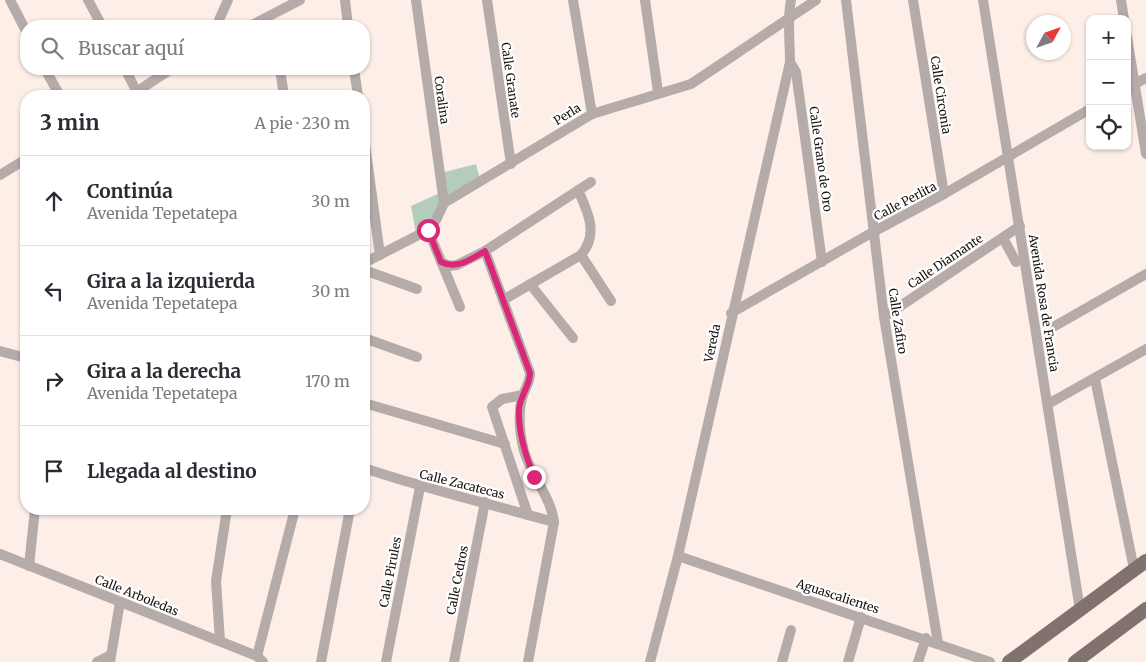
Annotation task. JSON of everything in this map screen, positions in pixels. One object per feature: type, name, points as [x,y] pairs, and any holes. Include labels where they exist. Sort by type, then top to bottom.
[{"type":"main road","points":[[1009,662],[1146,561]]},
{"type":"main road","points":[[1075,662],[1146,609]]},
{"type":"street","points":[[10,0],[20,20]]},
{"type":"street","points":[[88,0],[99,20]]},
{"type":"street","points":[[219,20],[228,0]]},
{"type":"street","points":[[261,20],[300,0]]},
{"type":"street","points":[[345,0],[347,20]]},
{"type":"street","name":"Coralina","points":[[416,0],[444,204]]},
{"type":"street","name":"Calle Granate","points":[[487,0],[510,164]]},
{"type":"street","points":[[573,0],[592,114]]},
{"type":"street","points":[[645,0],[658,92]]},
{"type":"street","name":"Vereda","points":[[650,662],[678,556],[731,314],[790,62],[788,18],[791,0]]},
{"type":"street","name":"Vereda","points":[[790,29],[801,0]]},
{"type":"street","name":"Perla","points":[[370,260],[428,230],[436,220],[444,204],[592,114],[658,92],[691,84],[816,0]]},
{"type":"street","name":"Calle Zafiro","points":[[846,0],[884,317],[938,643]]},
{"type":"street","name":"Calle Circonia","points":[[913,0],[944,194]]},
{"type":"street","name":"Avenida Rosa de Francia","points":[[983,0],[1080,610]]},
{"type":"street","points":[[1121,0],[1123,15]]},
{"type":"street","points":[[272,14],[273,20]]},
{"type":"street","name":"Calle Grano de Oro","points":[[790,62],[796,72],[822,262]]},
{"type":"street","points":[[49,75],[57,90]]},
{"type":"street","points":[[127,75],[133,90]]},
{"type":"street","points":[[142,90],[163,75]]},
{"type":"street","points":[[281,75],[283,90]]},
{"type":"street","points":[[355,75],[357,90]]},
{"type":"street","points":[[1146,78],[1131,86],[1146,154]]},
{"type":"street","name":"Calle Perlita","points":[[731,314],[1086,112]]},
{"type":"street","points":[[0,175],[20,163]]},
{"type":"street","points":[[370,181],[380,255]]},
{"type":"street","points":[[441,262],[449,266],[457,266],[485,251],[590,182]]},
{"type":"street","points":[[503,300],[581,255],[588,247],[592,236],[590,217],[578,190]]},
{"type":"street","name":"Calle Diamante","points":[[884,317],[1020,226]]},
{"type":"street","points":[[428,230],[460,307]]},
{"type":"street","points":[[1003,238],[1016,262]]},
{"type":"street","points":[[485,251],[530,373],[530,383],[523,394],[519,409],[524,451],[534,477],[552,510],[554,522],[528,662]]},
{"type":"street","points":[[581,255],[611,301]]},
{"type":"street","points":[[370,272],[416,289]]},
{"type":"street","points":[[1055,326],[1146,274]]},
{"type":"street","points":[[530,284],[573,338]]},
{"type":"street","points":[[370,340],[417,357]]},
{"type":"street","points":[[1048,404],[1146,349]]},
{"type":"street","points":[[0,351],[20,356]]},
{"type":"street","points":[[1095,379],[1134,570]]},
{"type":"street","points":[[523,394],[502,399],[492,407],[528,514]]},
{"type":"street","points":[[370,405],[505,444]]},
{"type":"street","name":"Calle Zacatecas","points":[[370,470],[420,487],[485,502],[554,522]]},
{"type":"street","name":"Calle Pirules","points":[[386,662],[420,487]]},
{"type":"street","name":"Calle Cedros","points":[[454,662],[485,502]]},
{"type":"street","points":[[30,566],[34,515]]},
{"type":"street","points":[[220,641],[216,581],[226,515]]},
{"type":"street","points":[[260,659],[294,515]]},
{"type":"street","points":[[321,662],[349,515]]},
{"type":"street","name":"Calle Arboledas","points":[[0,554],[220,641],[260,659]]},
{"type":"street","name":"Aguascalientes","points":[[678,556],[926,638],[990,662]]},
{"type":"street","points":[[97,662],[110,659],[120,602]]},
{"type":"street","points":[[848,662],[861,617]]},
{"type":"street","points":[[782,662],[792,630]]},
{"type":"street","points":[[918,662],[926,638]]},
{"type":"green space","points":[[476,164],[480,179],[445,201],[441,173]]},
{"type":"green space","points":[[440,193],[438,211],[435,216],[416,233],[411,206]]},
{"type":"route","points":[[428,230],[441,262],[449,266],[457,266],[485,251],[530,373],[530,383],[523,394],[519,409],[524,451],[534,477]]}]
